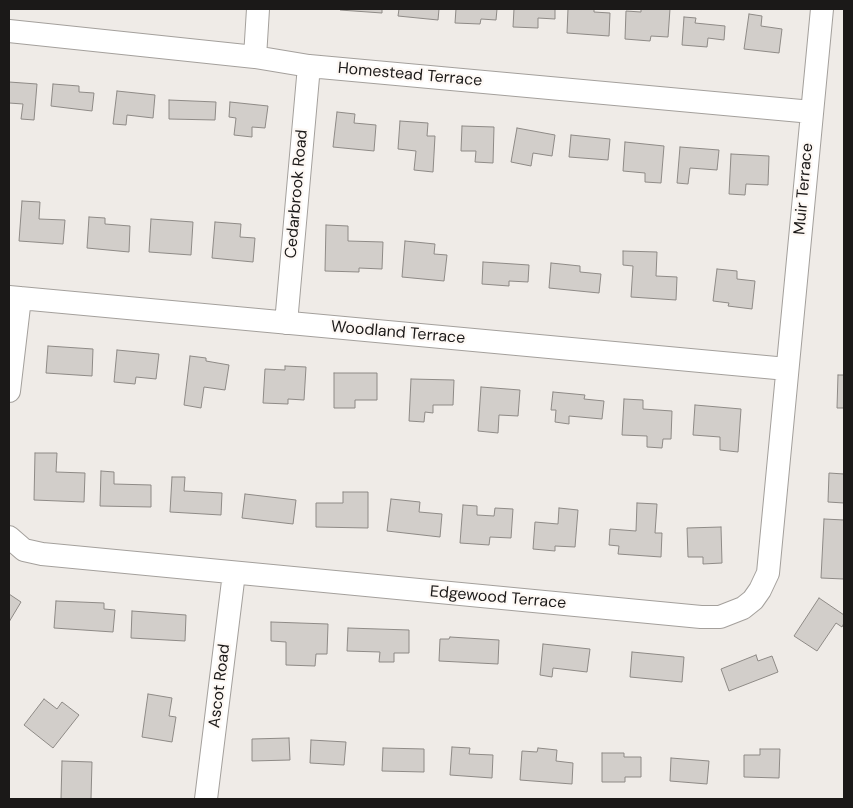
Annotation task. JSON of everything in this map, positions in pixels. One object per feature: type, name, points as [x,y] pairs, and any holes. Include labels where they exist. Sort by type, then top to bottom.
[{"type":"street","points":[[255,57],[258,9]]},
{"type":"street","name":"Muir Terrace","points":[[787,369],[822,9]]},
{"type":"street","name":"Homestead Terrace","points":[[9,31],[255,57],[309,66],[812,112]]},
{"type":"street","name":"Cedarbrook Road","points":[[286,323],[309,66]]},
{"type":"street","points":[[9,391],[14,297]]},
{"type":"street","name":"Woodland Terrace","points":[[14,297],[787,369]]},
{"type":"street","name":"Edgewood Terrace","points":[[9,537],[24,550],[42,554],[701,617],[720,617],[732,614],[753,600],[768,573],[787,369]]},
{"type":"street","name":"Ascot Road","points":[[206,799],[234,573]]},
{"type":"building","points":[[382,9],[382,13],[340,10]]},
{"type":"building","points":[[399,9],[439,9],[438,20],[398,16]]},
{"type":"building","points":[[456,9],[497,9],[496,20],[481,19],[480,24],[455,23]]},
{"type":"building","points":[[514,9],[555,9],[555,19],[538,18],[538,28],[513,27]]},
{"type":"building","points":[[568,9],[594,9],[594,12],[610,13],[609,36],[567,33]]},
{"type":"building","points":[[641,9],[670,9],[668,37],[651,36],[650,41],[625,39],[626,11],[641,12]]},
{"type":"building","points":[[749,14],[762,16],[761,26],[782,29],[779,53],[744,49]]},
{"type":"building","points":[[684,17],[696,18],[695,23],[725,26],[724,40],[708,38],[707,47],[682,45]]},
{"type":"building","points":[[9,82],[37,84],[34,120],[21,119],[23,104],[9,103]]},
{"type":"building","points":[[53,84],[79,86],[79,92],[94,93],[92,111],[51,106]]},
{"type":"building","points":[[117,91],[155,95],[153,118],[127,115],[126,125],[113,124]]},
{"type":"building","points":[[169,100],[216,102],[215,120],[169,119]]},
{"type":"building","points":[[230,102],[268,106],[265,128],[252,127],[252,137],[234,135],[236,118],[229,117]]},
{"type":"building","points":[[337,112],[355,114],[354,123],[376,125],[374,151],[333,147]]},
{"type":"building","points":[[400,121],[428,123],[427,136],[435,136],[433,172],[414,170],[416,151],[398,149]]},
{"type":"building","points":[[462,126],[494,127],[493,163],[475,162],[476,151],[461,151]]},
{"type":"building","points":[[517,128],[555,135],[552,156],[533,153],[531,166],[511,162]]},
{"type":"building","points":[[571,135],[610,139],[608,160],[569,157]]},
{"type":"building","points":[[625,142],[664,146],[661,183],[645,182],[645,173],[623,171]]},
{"type":"building","points":[[680,147],[719,150],[717,170],[690,168],[688,184],[677,183]]},
{"type":"building","points":[[731,154],[769,156],[768,185],[746,184],[745,195],[729,194]]},
{"type":"building","points":[[22,201],[40,202],[39,219],[65,220],[63,244],[19,241]]},
{"type":"building","points":[[89,217],[105,218],[105,224],[130,226],[129,252],[87,248]]},
{"type":"building","points":[[151,219],[193,222],[191,255],[149,252]]},
{"type":"building","points":[[215,222],[241,224],[240,237],[255,238],[253,262],[212,258]]},
{"type":"building","points":[[326,225],[348,226],[348,241],[383,242],[382,269],[359,268],[359,272],[325,271]]},
{"type":"building","points":[[405,241],[435,244],[434,254],[447,255],[444,281],[402,277]]},
{"type":"building","points":[[623,251],[657,252],[656,276],[677,277],[676,300],[631,297],[633,266],[623,265]]},
{"type":"building","points":[[483,262],[529,265],[528,282],[509,281],[509,286],[482,284]]},
{"type":"building","points":[[551,263],[580,266],[580,272],[601,274],[599,293],[549,288]]},
{"type":"building","points":[[717,269],[737,271],[737,279],[755,281],[752,309],[728,306],[729,303],[713,301]]},
{"type":"building","points":[[48,346],[93,349],[92,376],[46,373]]},
{"type":"building","points":[[117,350],[159,354],[156,379],[136,377],[135,384],[114,382]]},
{"type":"building","points":[[190,356],[206,358],[206,361],[229,365],[225,390],[204,387],[201,408],[184,405]]},
{"type":"building","points":[[285,366],[306,367],[304,400],[288,399],[288,404],[263,403],[265,369],[285,370]]},
{"type":"building","points":[[334,373],[377,373],[377,400],[355,400],[355,408],[334,408]]},
{"type":"building","points":[[838,375],[844,375],[844,408],[837,408]]},
{"type":"building","points":[[411,379],[454,380],[453,405],[433,405],[433,413],[425,412],[424,422],[409,421]]},
{"type":"building","points":[[481,387],[520,390],[518,416],[499,415],[498,433],[478,431]]},
{"type":"building","points":[[553,392],[585,395],[584,399],[604,401],[602,419],[569,416],[569,424],[555,422],[556,410],[551,410]]},
{"type":"building","points":[[624,399],[643,400],[643,409],[672,411],[671,439],[663,439],[662,448],[647,447],[647,436],[622,435]]},
{"type":"building","points":[[695,405],[741,409],[738,452],[720,450],[720,437],[693,435]]},
{"type":"building","points":[[35,453],[57,453],[56,472],[85,473],[84,502],[34,500]]},
{"type":"building","points":[[101,471],[114,472],[114,484],[151,485],[151,507],[100,506]]},
{"type":"building","points":[[829,473],[844,474],[844,503],[828,502]]},
{"type":"building","points":[[172,477],[185,477],[184,491],[222,493],[221,515],[170,512]]},
{"type":"building","points":[[343,492],[368,492],[368,528],[316,527],[316,503],[343,503]]},
{"type":"building","points":[[245,494],[296,500],[293,524],[242,518]]},
{"type":"building","points":[[391,499],[420,502],[419,512],[442,514],[440,537],[387,531]]},
{"type":"building","points":[[637,503],[657,504],[655,533],[662,533],[661,557],[618,554],[619,546],[609,545],[610,529],[636,531]]},
{"type":"building","points":[[463,505],[477,506],[477,515],[494,516],[495,508],[513,509],[511,538],[490,537],[489,545],[460,543]]},
{"type":"building","points":[[559,508],[578,510],[575,547],[555,546],[555,551],[533,549],[535,522],[558,524]]},
{"type":"building","points":[[824,519],[844,520],[844,579],[821,578]]},
{"type":"building","points":[[721,527],[722,563],[703,564],[703,557],[688,557],[687,528]]},
{"type":"building","points":[[9,594],[21,602],[9,622]]},
{"type":"building","points":[[819,598],[844,615],[844,623],[842,627],[836,623],[817,651],[794,636]]},
{"type":"building","points":[[56,601],[104,603],[104,609],[115,610],[113,632],[54,628]]},
{"type":"building","points":[[132,611],[186,615],[185,641],[131,638]]},
{"type":"building","points":[[271,622],[328,624],[327,654],[316,654],[315,666],[286,665],[286,642],[271,641]]},
{"type":"building","points":[[348,628],[409,630],[409,653],[394,653],[394,662],[379,662],[380,652],[347,651]]},
{"type":"building","points":[[450,637],[499,640],[498,664],[439,661],[440,639],[449,639]]},
{"type":"building","points":[[543,644],[590,649],[587,672],[553,668],[552,677],[540,675]]},
{"type":"building","points":[[632,652],[684,657],[682,682],[630,677]]},
{"type":"building","points":[[756,655],[758,661],[772,656],[778,672],[729,691],[721,669]]},
{"type":"building","points":[[148,694],[172,698],[169,716],[176,717],[172,742],[142,737]]},
{"type":"building","points":[[44,699],[57,709],[62,702],[79,715],[53,748],[24,725]]},
{"type":"building","points":[[289,738],[290,760],[252,761],[252,739]]},
{"type":"building","points":[[311,740],[346,742],[344,765],[310,763]]},
{"type":"building","points":[[452,747],[470,748],[469,754],[493,755],[492,778],[450,775]]},
{"type":"building","points":[[383,748],[424,749],[424,772],[382,771]]},
{"type":"building","points":[[538,748],[557,750],[556,761],[573,763],[572,784],[520,780],[522,751],[537,752]]},
{"type":"building","points":[[760,749],[780,749],[779,778],[744,777],[744,755],[760,755]]},
{"type":"building","points":[[602,753],[624,753],[624,757],[641,757],[641,777],[625,777],[625,782],[602,782]]},
{"type":"building","points":[[671,758],[709,761],[707,784],[670,781]]},
{"type":"building","points":[[62,761],[92,762],[91,799],[61,799]]}]
